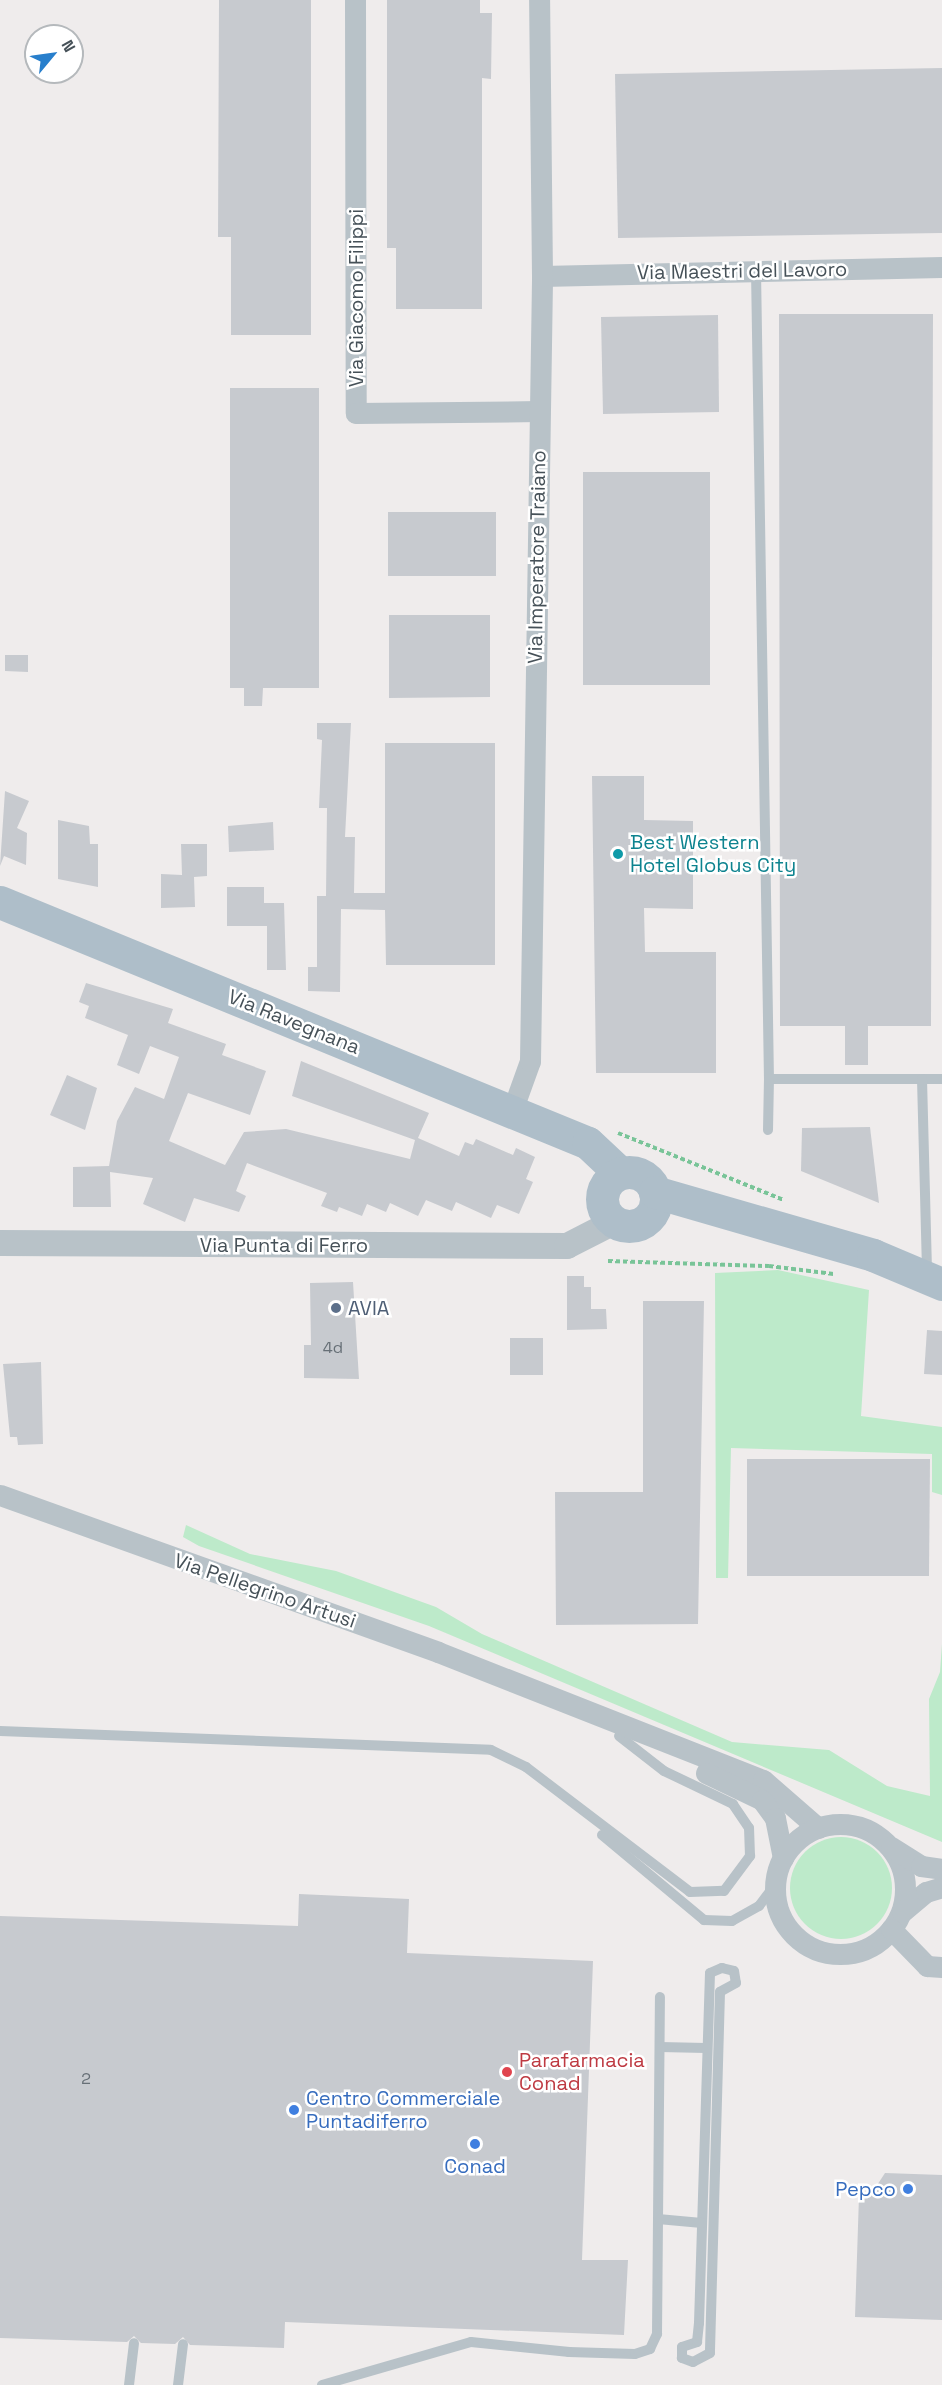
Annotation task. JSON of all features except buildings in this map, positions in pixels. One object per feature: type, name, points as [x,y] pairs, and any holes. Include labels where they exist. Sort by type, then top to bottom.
[{"type":"main road","name":"Via Ravegnana","points":[[0,902],[588,1143],[612,1196]]},
{"type":"main road","points":[[645,1177],[654,1202],[631,1226],[612,1196],[645,1177]]},
{"type":"main road","points":[[654,1202],[765,1227],[873,1255],[934,1280]]},
{"type":"street","name":"Via Giacomo Filippi","points":[[355,0],[356,413],[539,411]]},
{"type":"street","name":"Via Imperatore Traiano","points":[[512,1111],[530,1061],[542,276],[538,0]]},
{"type":"street","name":"Via Maestri del Lavoro","points":[[542,276],[942,267]]},
{"type":"street","name":"Via Punta di Ferro","points":[[0,1243],[567,1246],[612,1196]]},
{"type":"street","name":"Via Pellegrino Artusi","points":[[0,1495],[438,1652],[529,1690]]},
{"type":"street","points":[[529,1690],[619,1736],[752,1792],[775,1818],[783,1858],[775,1885],[784,1922],[813,1948],[853,1953],[897,1920],[910,1901],[942,1887]]},
{"type":"street","points":[[529,1690],[763,1780],[818,1827]]},
{"type":"street","points":[[783,1858],[818,1827],[848,1824],[921,1866],[942,1869]]},
{"type":"street","points":[[889,1846],[905,1877],[897,1920],[927,1966],[942,1967]]},
{"type":"lane","points":[[756,271],[768,1130]]},
{"type":"lane","points":[[768,1079],[942,1078]]},
{"type":"lane","points":[[922,1079],[934,1280]]},
{"type":"lane","points":[[0,1731],[491,1749],[508,1755],[690,1892],[715,1895],[735,1882],[752,1842],[733,1804],[664,1771],[619,1736]]},
{"type":"lane","points":[[556,1791],[649,1878],[704,1920],[732,1921],[759,1906],[775,1885]]},
{"type":"lane","points":[[734,1971],[736,1983],[720,1992],[710,2353],[693,2362],[682,2358],[682,2348],[697,2342],[702,2223],[710,1973],[734,1971]]},
{"type":"lane","points":[[322,2385],[471,2342],[569,2352],[635,2354],[650,2349],[657,2334],[660,1997]]},
{"type":"lane","points":[[660,2047],[706,2048]]},
{"type":"lane","points":[[658,2219],[702,2223]]},
{"type":"lane","points":[[129,2385],[134,2343]]},
{"type":"lane","points":[[178,2385],[183,2344]]},
{"type":"path","points":[[608,1261],[769,1266],[841,1275]]},
{"type":"green space","points":[[778,1270],[869,1290],[861,1416],[942,1427],[942,1495],[932,1492],[932,1454],[731,1448],[728,1578],[716,1578],[715,1273]]},
{"type":"green space","points":[[186,1525],[250,1554],[336,1571],[436,1607],[482,1634],[732,1742],[829,1750],[887,1786],[930,1796],[929,1699],[940,1672],[942,1644],[942,1842],[429,1626],[199,1546],[183,1537]]},
{"type":"green space","points":[[841,1837],[860,1841],[877,1852],[888,1869],[892,1888],[888,1907],[877,1924],[860,1935],[841,1939],[822,1935],[805,1924],[794,1907],[790,1888],[794,1869],[805,1852],[822,1841]]},
{"type":"place","name":"Best Western Hotel Globus City","points":[[618,854]]},
{"type":"place","name":"AVIA","points":[[336,1308]]},
{"type":"place","name":"Parafarmacia Conad","points":[[507,2072]]},
{"type":"place","name":"Centro Commerciale Puntadiferro","points":[[294,2110]]},
{"type":"place","name":"Conad","points":[[475,2144]]},
{"type":"place","name":"Pepco","points":[[908,2189]]}]
